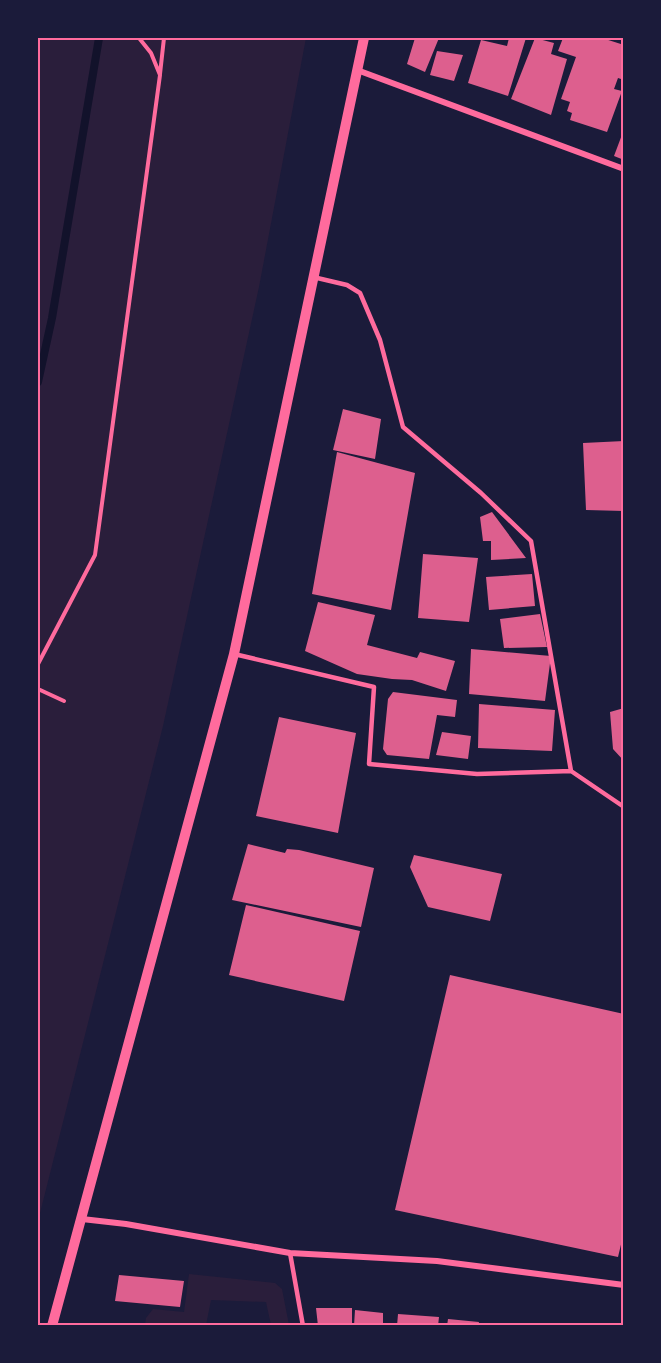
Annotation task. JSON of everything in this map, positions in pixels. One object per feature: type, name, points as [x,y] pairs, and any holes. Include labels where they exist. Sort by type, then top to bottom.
[{"type":"street","points":[[52,1326],[234,654],[364,38]]},
{"type":"street","points":[[357,69],[624,169]]},
{"type":"street","points":[[82,1219],[126,1224],[290,1253],[437,1261],[624,1285]]},
{"type":"lane","points":[[313,277],[347,285],[360,293],[380,340],[403,427],[481,494],[531,541],[571,771]]},
{"type":"lane","points":[[234,654],[374,687],[369,764],[477,774],[571,771],[624,807]]},
{"type":"lane","points":[[290,1253],[303,1326]]},
{"type":"path","points":[[139,38],[151,53],[160,75]]},
{"type":"path","points":[[38,664],[94,555],[164,38]]},
{"type":"path","points":[[38,689],[64,701]]},
{"type":"shaded area","points":[[38,38],[306,38],[259,287],[163,726],[38,1221]]},
{"type":"shaded area","points":[[189,1274],[275,1283],[282,1289],[289,1325],[271,1325],[266,1302],[211,1300],[206,1325],[145,1325],[146,1318],[153,1309],[184,1312]]},
{"type":"building","points":[[415,38],[439,38],[425,72],[407,64]]},
{"type":"building","points":[[509,38],[526,38],[508,96],[468,83],[481,40],[507,46]]},
{"type":"building","points":[[535,38],[554,43],[551,54],[567,59],[551,115],[511,99]]},
{"type":"building","points":[[563,38],[602,38],[624,45],[624,80],[618,78],[614,89],[622,91],[607,132],[570,120],[572,113],[567,111],[570,102],[561,99],[576,57],[558,51]]},
{"type":"building","points":[[437,51],[463,55],[454,81],[430,75]]},
{"type":"building","points":[[624,132],[624,160],[614,156]]},
{"type":"building","points":[[343,409],[381,419],[375,459],[333,450]]},
{"type":"building","points":[[624,441],[624,511],[586,510],[583,443]]},
{"type":"building","points":[[337,452],[415,473],[391,610],[312,594]]},
{"type":"building","points":[[492,512],[526,558],[491,560],[491,541],[483,541],[480,517]]},
{"type":"building","points":[[423,554],[478,558],[469,622],[418,618]]},
{"type":"building","points":[[532,574],[535,606],[489,610],[486,577]]},
{"type":"building","points":[[318,602],[375,615],[367,645],[417,658],[420,652],[455,661],[446,691],[412,680],[357,674],[305,651]]},
{"type":"building","points":[[540,614],[547,647],[504,648],[500,619]]},
{"type":"building","points":[[471,649],[551,656],[545,701],[469,694]]},
{"type":"building","points":[[393,692],[457,700],[455,717],[437,715],[429,759],[387,755],[383,749],[388,699]]},
{"type":"building","points":[[479,704],[555,710],[552,751],[478,748]]},
{"type":"building","points":[[624,708],[624,761],[613,749],[610,712]]},
{"type":"building","points":[[279,717],[356,733],[338,833],[256,816]]},
{"type":"building","points":[[442,732],[471,736],[468,759],[436,755]]},
{"type":"building","points":[[248,844],[285,853],[287,849],[299,850],[374,868],[361,927],[232,900]]},
{"type":"building","points":[[414,855],[502,874],[490,921],[428,907],[410,867]]},
{"type":"building","points":[[246,905],[360,931],[344,1001],[229,975]]},
{"type":"building","points":[[450,975],[624,1014],[624,1232],[618,1257],[395,1210]]},
{"type":"building","points":[[119,1275],[184,1281],[180,1307],[115,1301]]},
{"type":"building","points":[[316,1308],[352,1308],[352,1326],[318,1326]]},
{"type":"building","points":[[355,1310],[383,1313],[383,1326],[354,1326]]},
{"type":"building","points":[[398,1314],[439,1317],[438,1326],[397,1326]]},
{"type":"building","points":[[448,1319],[479,1322],[478,1326],[447,1326]]},
{"type":"waterway","points":[[38,382],[52,318],[99,38]]}]
